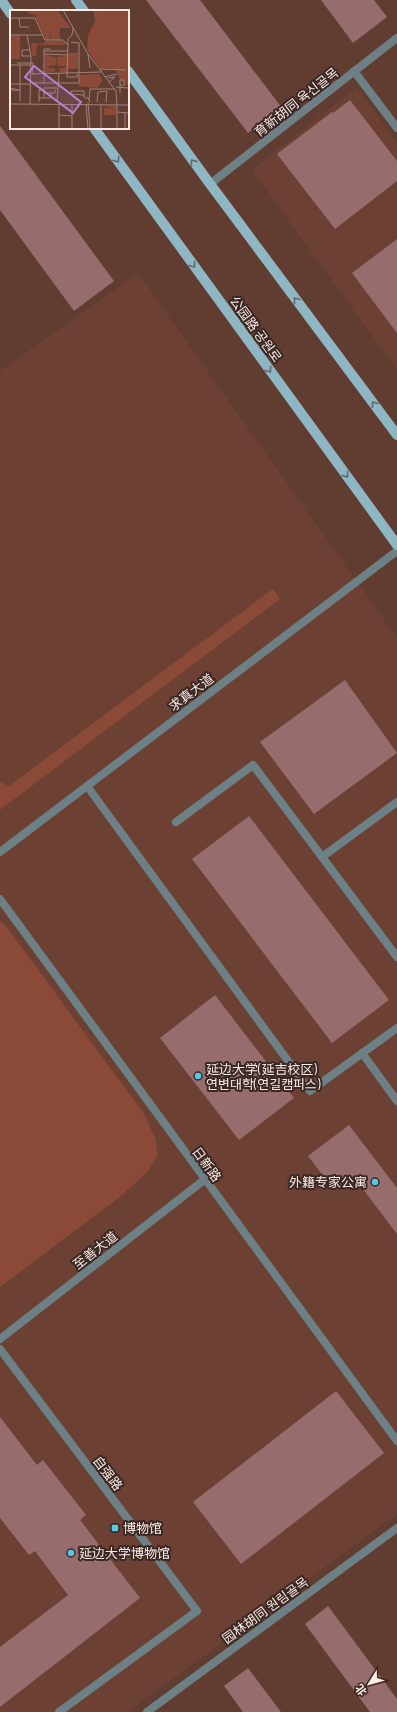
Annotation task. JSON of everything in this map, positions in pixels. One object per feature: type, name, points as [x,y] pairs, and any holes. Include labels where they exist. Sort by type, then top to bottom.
[{"type":"main road","points":[[1,0],[10,13]]},
{"type":"main road","points":[[76,0],[83,10]]},
{"type":"main road","points":[[129,73],[397,435]]},
{"type":"main road","name":"公园路 공원로","points":[[95,129],[397,545]]},
{"type":"street","name":"育新胡同 육신골목","points":[[210,184],[397,38]]},
{"type":"street","points":[[354,71],[397,128]]},
{"type":"street","name":"求真大道","points":[[0,852],[397,551]]},
{"type":"street","points":[[176,822],[253,765],[397,957]]},
{"type":"street","points":[[87,786],[310,1091],[397,1028]]},
{"type":"street","points":[[322,857],[397,802]]},
{"type":"street","name":"日新路","points":[[0,899],[204,1180],[397,1441]]},
{"type":"street","points":[[362,1053],[397,1101]]},
{"type":"street","name":"至善大道","points":[[0,1339],[204,1180]]},
{"type":"street","name":"自强路","points":[[0,1349],[197,1611],[59,1712]]},
{"type":"street","name":"园林胡同 원림골목","points":[[147,1712],[397,1528]]},
{"type":"shaded area","points":[[357,87],[397,143],[397,370],[252,170]]},
{"type":"shaded area","name":"延边大学(延吉校区) 연변대학(연길캠퍼스)","points":[[138,273],[397,638],[397,1514],[128,1712],[0,1712],[0,371]]},
{"type":"shaded area","points":[[273,589],[280,599],[0,810],[0,782],[9,786]]},
{"type":"shaded area","points":[[0,921],[6,926],[144,1114],[155,1138],[158,1155],[148,1171],[121,1196],[0,1287]]},
{"type":"building","points":[[146,0],[200,0],[282,108],[248,133]]},
{"type":"building","points":[[321,0],[374,0],[387,17],[353,43]]},
{"type":"building","points":[[350,100],[397,161],[397,181],[335,229],[277,154]]},
{"type":"building","points":[[0,126],[114,281],[74,311],[0,210]]},
{"type":"building","points":[[397,239],[397,333],[352,273]]},
{"type":"building","points":[[345,680],[397,753],[314,814],[260,742]]},
{"type":"building","points":[[249,816],[389,1000],[332,1043],[192,859]]},
{"type":"building","points":[[215,995],[294,1098],[239,1140],[160,1038]]},
{"type":"building","name":"外籍专家公寓","points":[[349,1125],[397,1188],[397,1234],[353,1176],[334,1190],[308,1156]]},
{"type":"building","points":[[336,1391],[384,1453],[241,1564],[193,1502]]},
{"type":"building","name":"延边大学博物馆","points":[[0,1417],[37,1465],[43,1460],[86,1515],[80,1520],[140,1598],[0,1707],[0,1647],[68,1595],[35,1551],[29,1555],[0,1518]]},
{"type":"building","points":[[328,1606],[397,1699],[397,1712],[370,1712],[305,1624]]},
{"type":"building","points":[[248,1668],[281,1712],[243,1712],[224,1686]]},
{"type":"place","name":"延边大学(延吉校区) 연변대학(연길캠퍼스)","points":[[198,1076]]},
{"type":"place","name":"外籍专家公寓","points":[[375,1182]]},
{"type":"place","name":"博物馆","points":[[115,1528]]},
{"type":"place","name":"延边大学博物馆","points":[[71,1553]]}]
